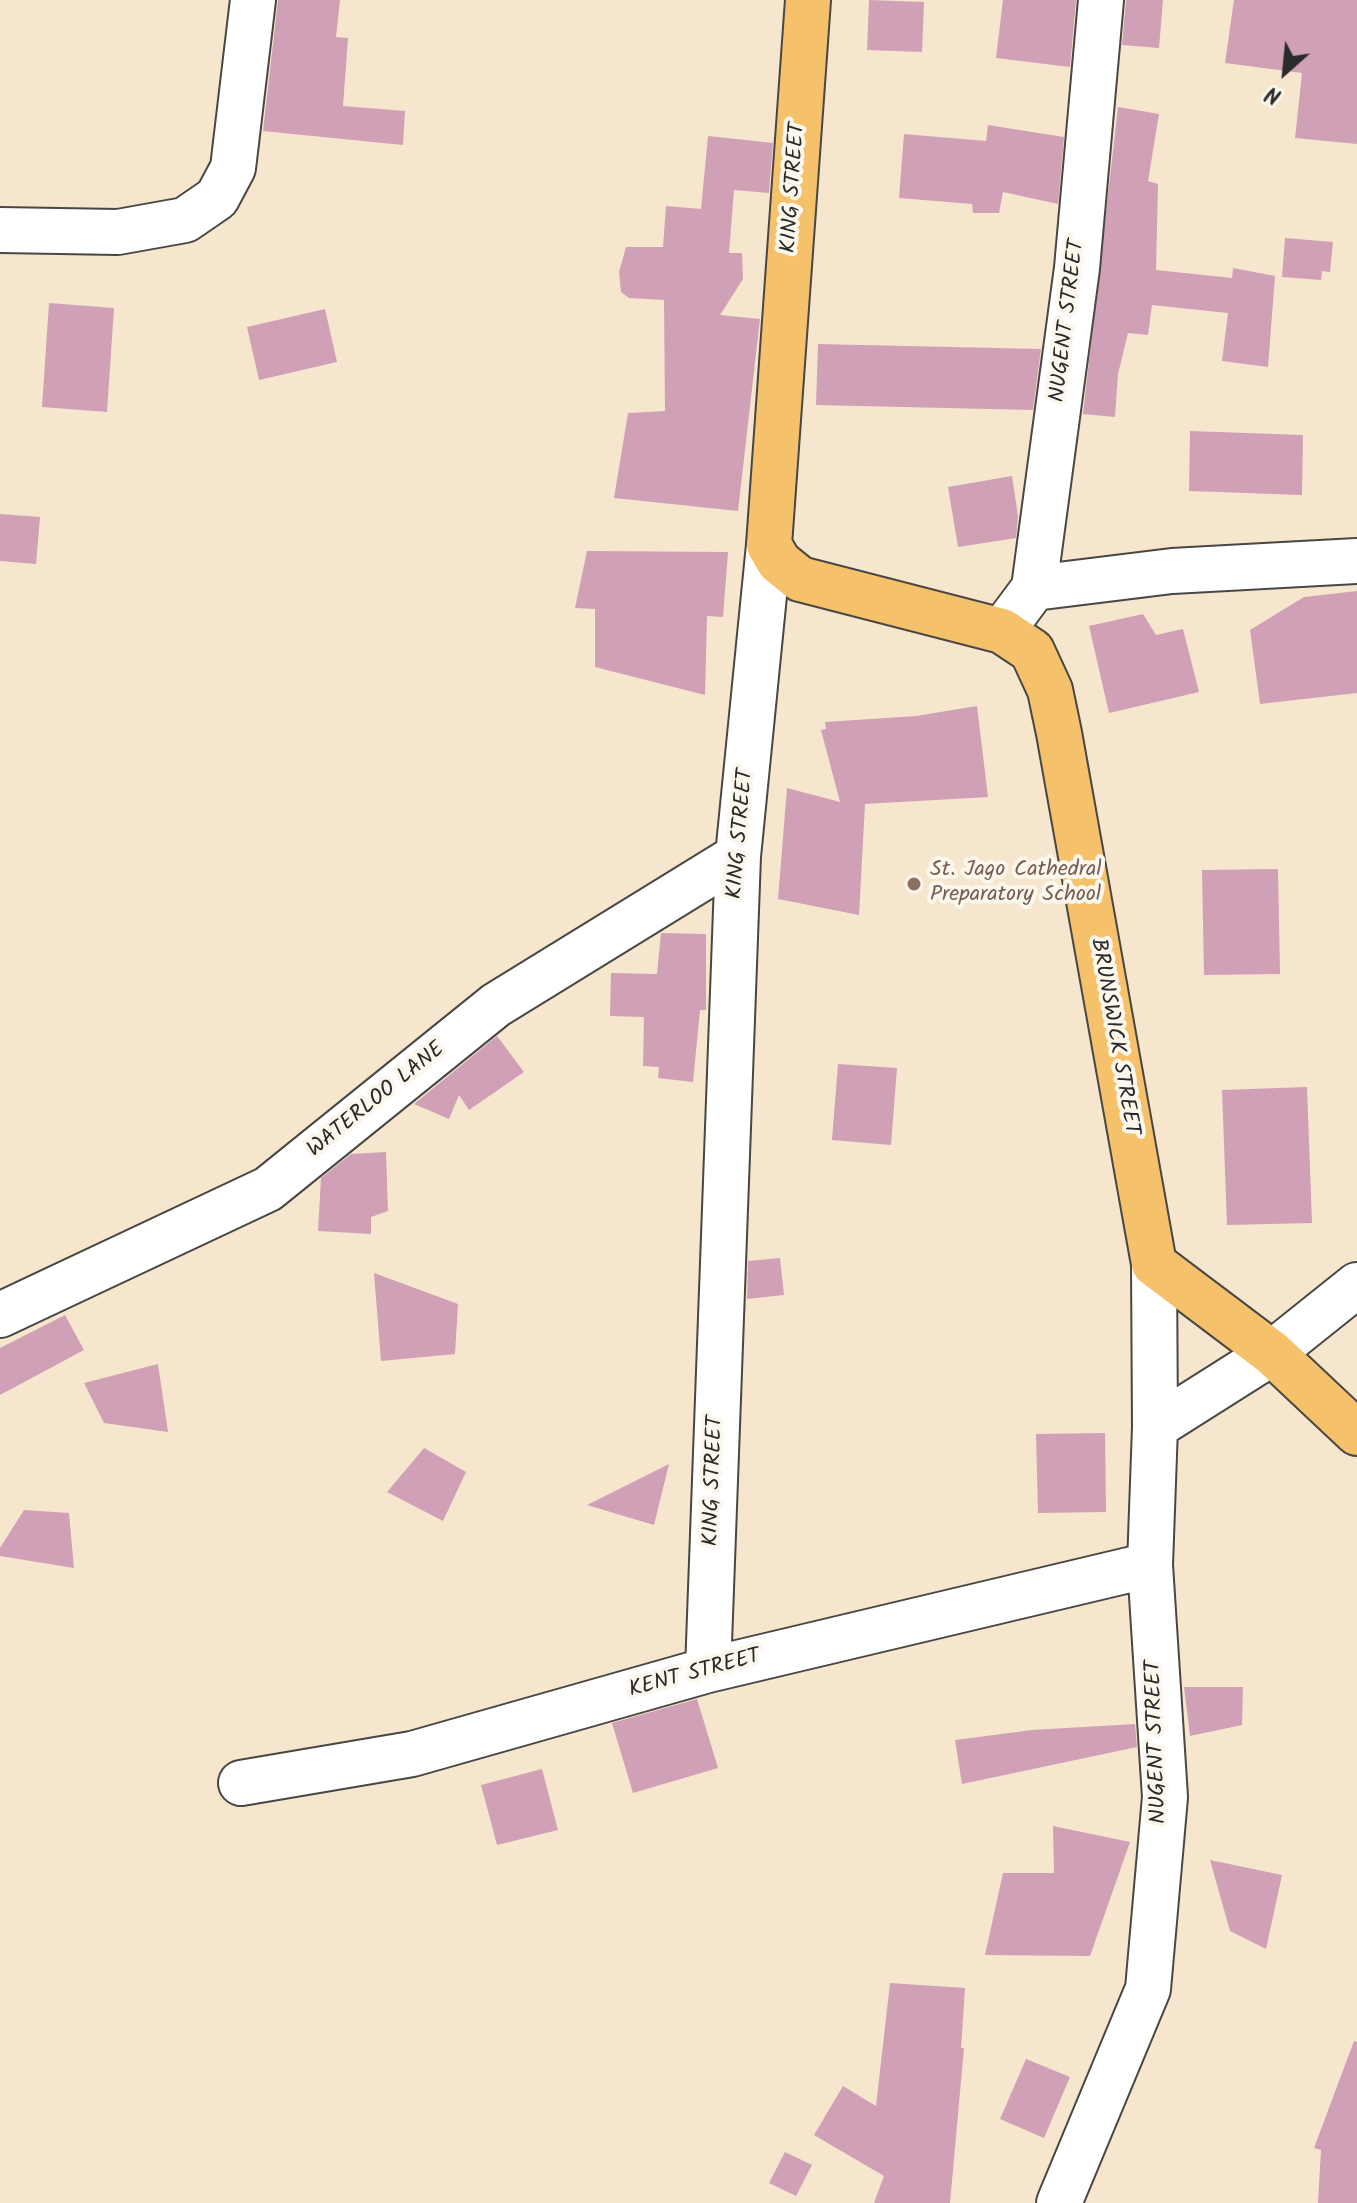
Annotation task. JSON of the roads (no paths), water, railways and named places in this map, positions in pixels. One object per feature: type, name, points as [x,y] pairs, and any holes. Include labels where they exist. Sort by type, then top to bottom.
[{"type":"main road","name":"KING STREET","points":[[769,545],[808,0]]},
{"type":"main road","name":"BRUNSWICK STREET","points":[[769,545],[779,562],[800,579],[1002,631],[1032,651],[1050,690],[1154,1264]]},
{"type":"main road","points":[[1154,1264],[1272,1353],[1357,1433]]},
{"type":"street","points":[[0,230],[118,232],[185,220],[217,198],[233,168],[253,0]]},
{"type":"street","name":"NUGENT STREET","points":[[1002,631],[1034,588],[1077,268],[1101,0]]},
{"type":"street","name":"KING STREET","points":[[708,1670],[738,856],[769,545]]},
{"type":"street","points":[[1034,588],[1172,571],[1357,561]]},
{"type":"street","name":"WATERLOO LANE","points":[[0,1315],[268,1189],[496,1005],[738,856]]},
{"type":"street","name":"NUGENT STREET","points":[[1059,2203],[1148,1989],[1165,1797],[1150,1565],[1155,1427],[1154,1264]]},
{"type":"street","points":[[1155,1427],[1272,1353],[1357,1285]]},
{"type":"street","name":"KENT STREET","points":[[241,1783],[412,1754],[708,1670],[1150,1565]]},
{"type":"place","name":"St. Jago Cathedral Preparatory School","points":[[914,884]]}]
